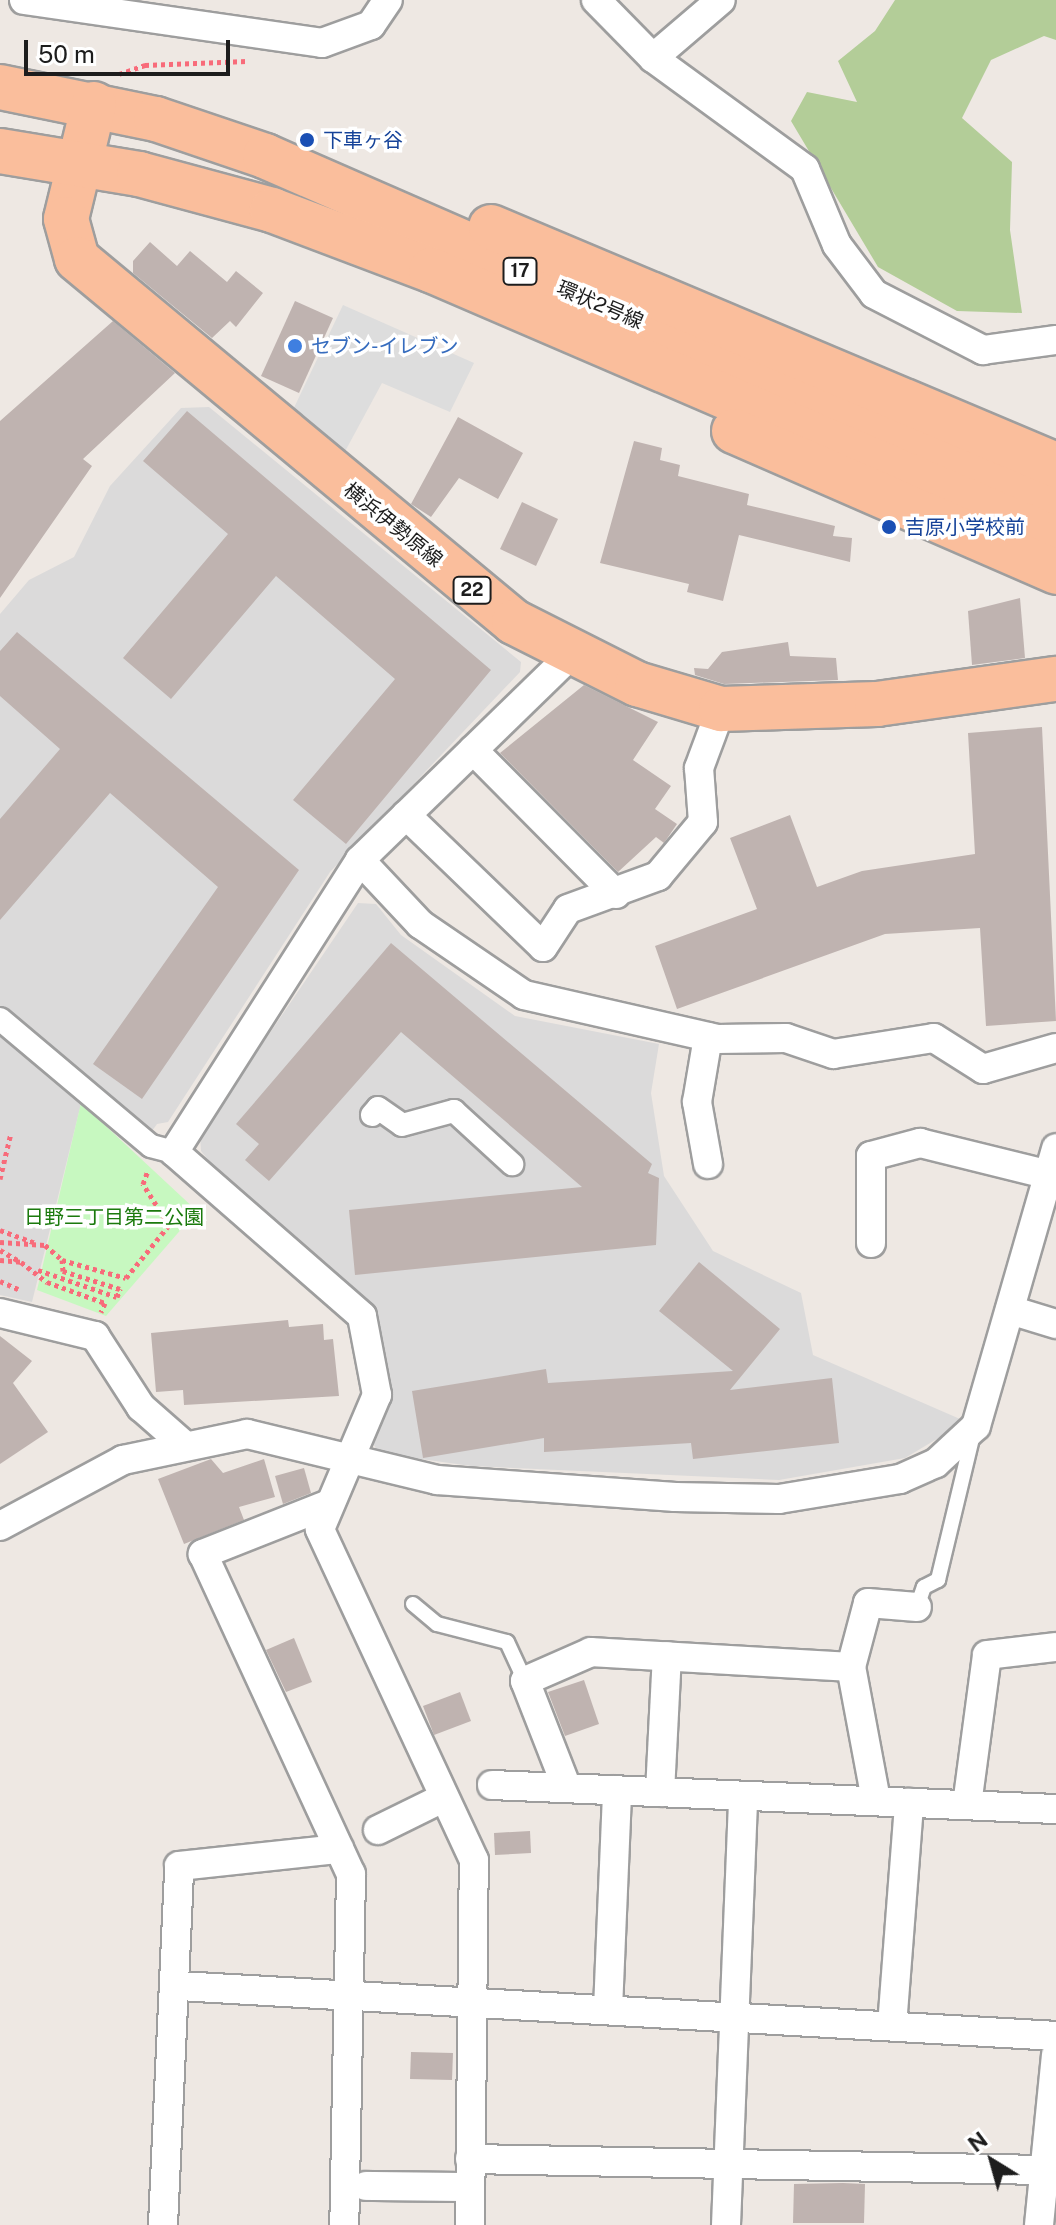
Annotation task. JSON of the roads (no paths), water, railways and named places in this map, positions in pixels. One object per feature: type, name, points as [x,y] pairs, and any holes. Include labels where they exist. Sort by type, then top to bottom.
[{"type":"main road","name":"環状2号線","points":[[0,87],[107,89],[265,156],[770,396],[1056,539]]},
{"type":"main road","name":"横浜伊勢原線","points":[[107,89],[81,163],[66,219],[84,267],[488,602],[571,655],[721,709],[877,704],[1056,679]]},
{"type":"main road","name":"環状2号線","points":[[0,151],[81,163],[246,202],[1056,501]]},
{"type":"main road","points":[[265,156],[317,160],[406,192],[1056,465]]},
{"type":"main road","points":[[383,255],[425,288],[513,330],[1056,572]]},
{"type":"street","points":[[24,0],[322,43],[371,25],[379,3]]},
{"type":"street","points":[[596,0],[653,58],[805,169],[837,245],[874,294],[983,350],[1056,340]]},
{"type":"street","points":[[653,58],[721,0]]},
{"type":"street","points":[[170,1151],[360,860],[571,655]]},
{"type":"street","points":[[406,815],[543,947],[568,909],[616,894],[658,876],[703,822],[699,768],[721,709]]},
{"type":"street","points":[[473,750],[616,894]]},
{"type":"street","points":[[360,860],[420,924],[512,990],[708,1037],[786,1038],[833,1054],[934,1038],[983,1069],[1056,1048]]},
{"type":"street","points":[[0,1019],[151,1146],[170,1151],[362,1316],[377,1395],[320,1529],[474,1860],[469,2001],[470,2225]]},
{"type":"street","points":[[708,1037],[697,1102],[708,1164]]},
{"type":"street","points":[[372,1115],[378,1108],[402,1125],[454,1111],[512,1164]]},
{"type":"street","points":[[871,1243],[871,1156],[920,1143],[1049,1175]]},
{"type":"street","points":[[0,1526],[123,1460],[182,1443],[247,1434],[353,1455],[437,1480],[779,1499],[900,1479],[936,1463],[976,1426],[1056,1148]]},
{"type":"street","points":[[1010,1310],[1056,1324]]},
{"type":"street","points":[[0,1313],[95,1336],[141,1407],[182,1443]]},
{"type":"street","points":[[329,1504],[203,1554],[351,1874],[345,1994],[354,2186],[344,2225]]},
{"type":"street","points":[[876,1800],[851,1667],[868,1603],[917,1607]]},
{"type":"street","points":[[967,1805],[987,1655],[1056,1647]]},
{"type":"street","points":[[567,1788],[525,1681],[591,1652],[851,1667]]},
{"type":"street","points":[[660,1792],[667,1656]]},
{"type":"street","points":[[492,1785],[1056,1809]]},
{"type":"street","points":[[608,2009],[617,1790]]},
{"type":"street","points":[[726,2225],[743,1796]]},
{"type":"street","points":[[378,1830],[443,1798]]},
{"type":"street","points":[[892,2026],[909,1803]]},
{"type":"street","points":[[163,2225],[179,1986],[179,1866],[339,1849]]},
{"type":"street","points":[[179,1986],[1056,2036]]},
{"type":"street","points":[[1039,2225],[1056,2055]]},
{"type":"street","points":[[354,2186],[470,2173],[728,2164],[1044,2170]]},
{"type":"lane","points":[[917,1607],[924,1587],[938,1580],[976,1426]]},
{"type":"lane","points":[[413,1604],[437,1624],[507,1642],[525,1681]]},
{"type":"place","name":"下車ヶ谷","points":[[307,140]]},
{"type":"place","name":"セブン-イレブン","points":[[295,346]]},
{"type":"place","name":"吉原小学校前","points":[[889,527]]},
{"type":"park label","name":"日野三丁目第二公園","points":[[114,1217]]}]
